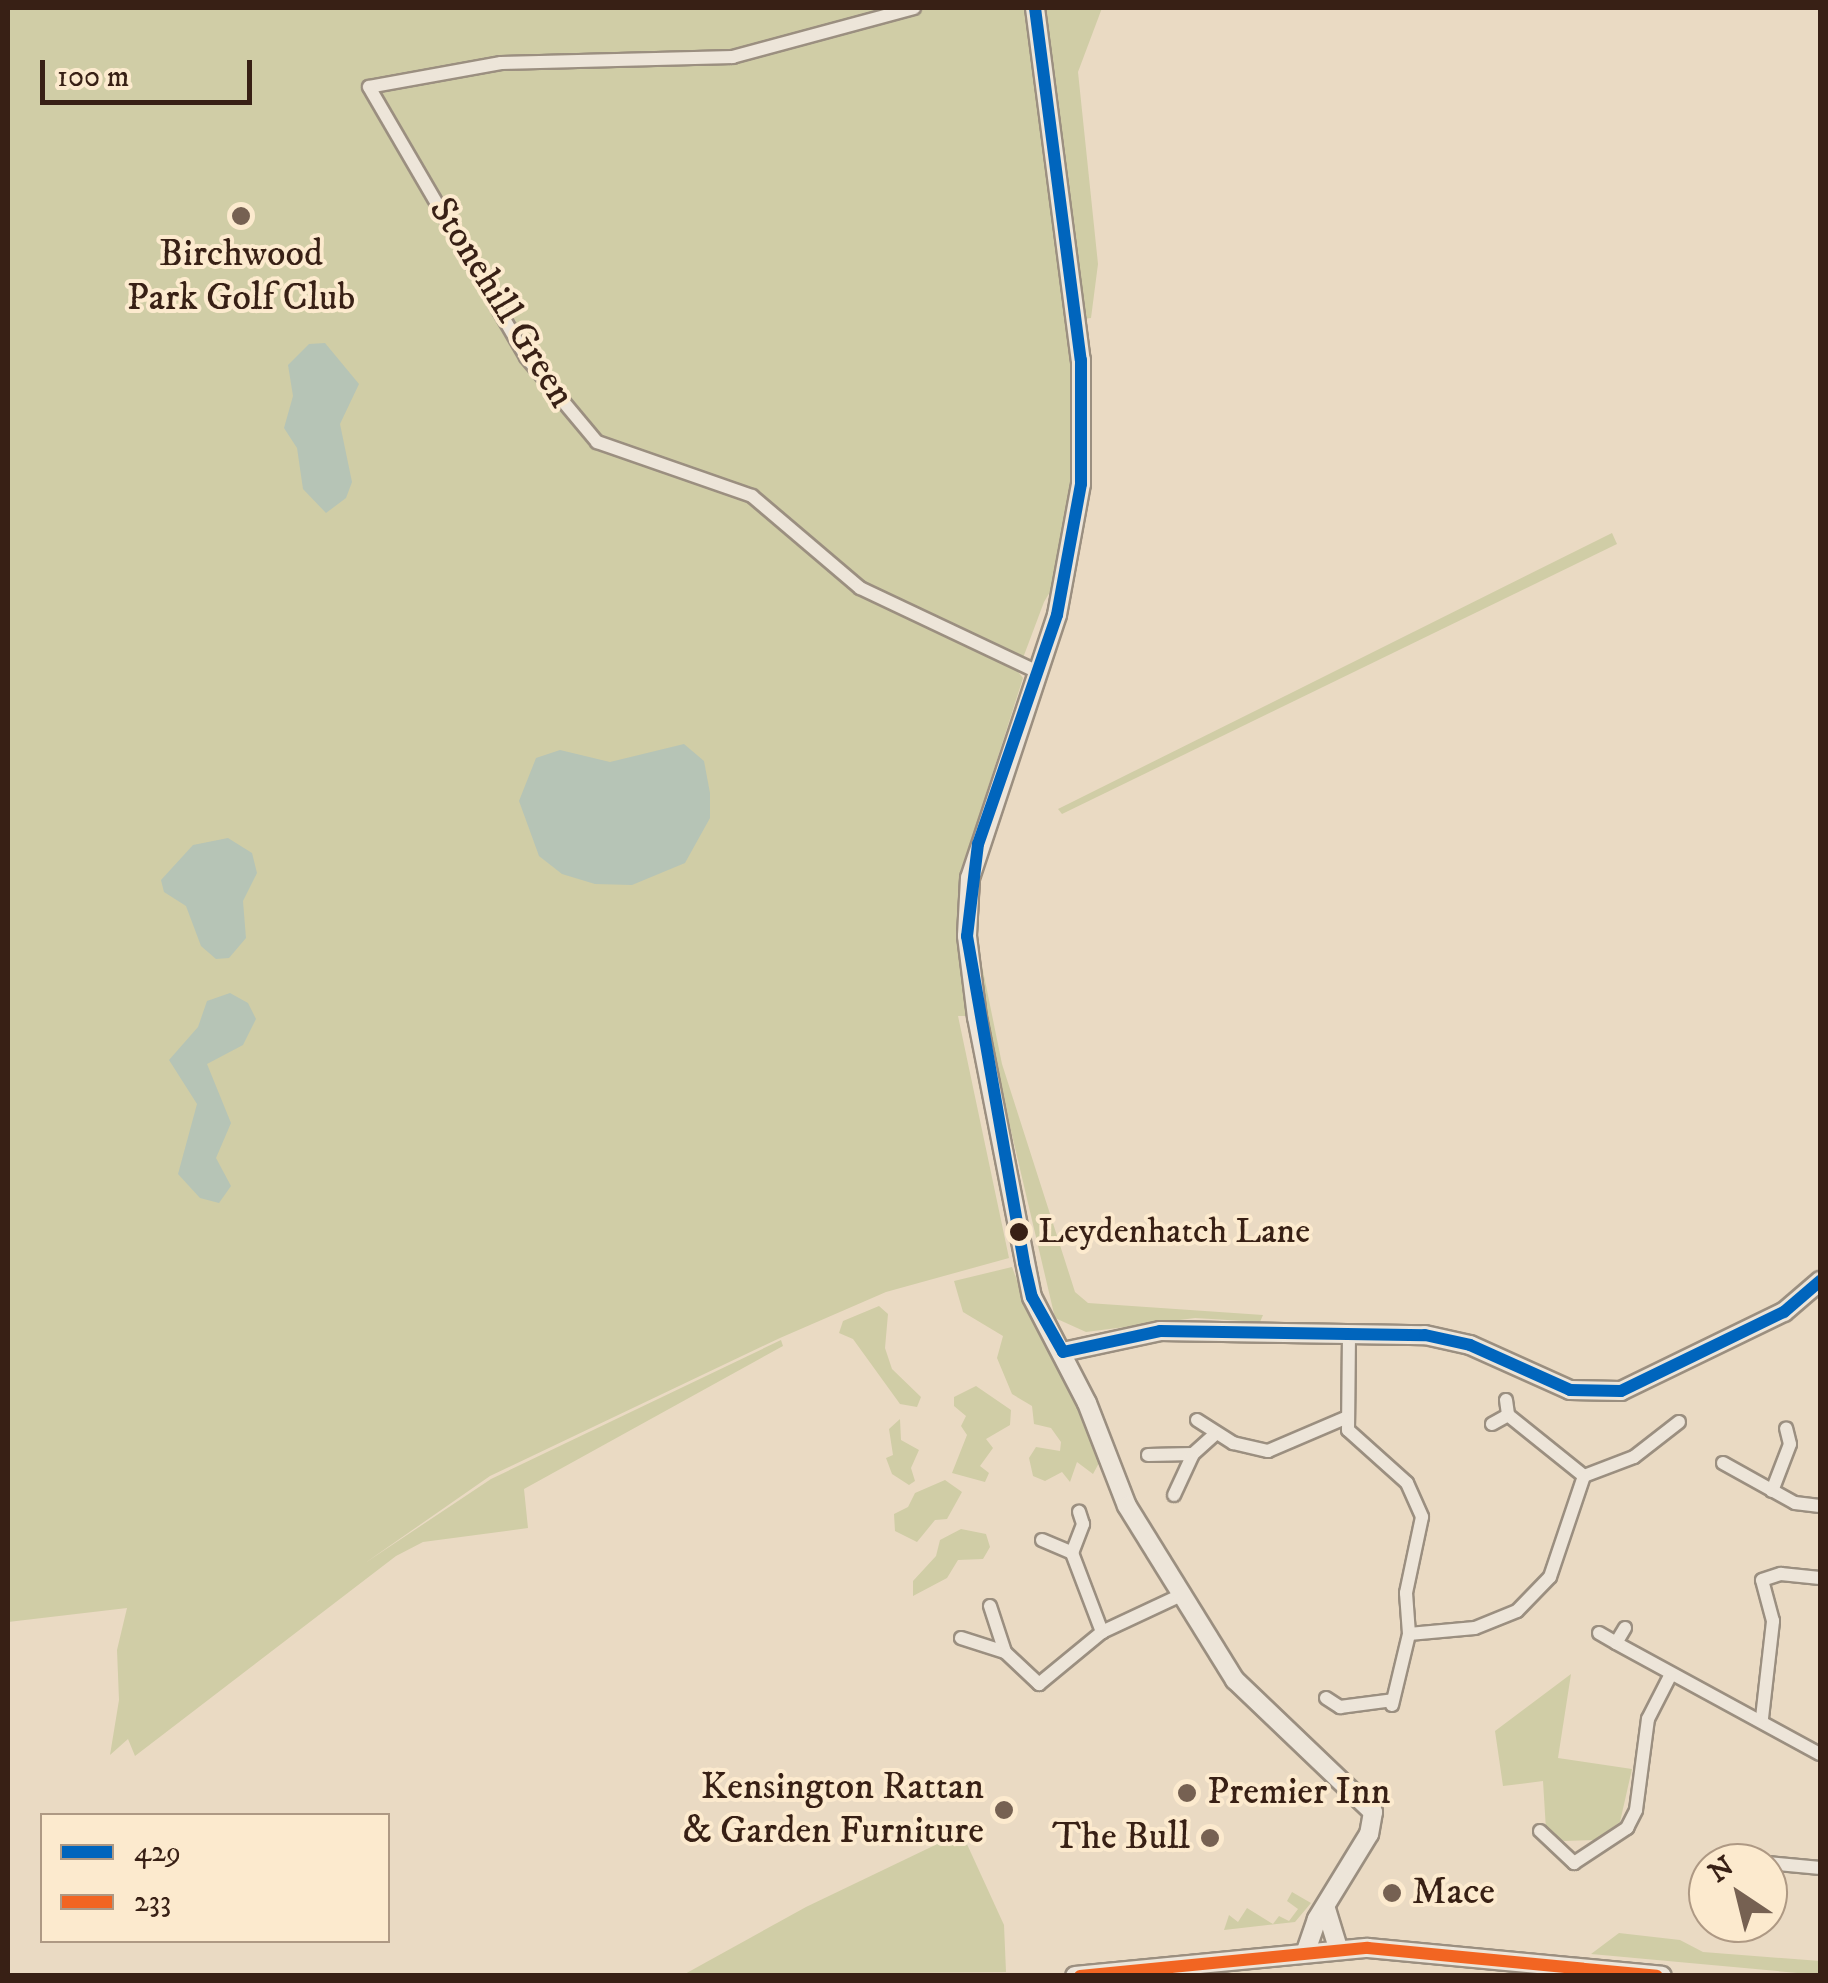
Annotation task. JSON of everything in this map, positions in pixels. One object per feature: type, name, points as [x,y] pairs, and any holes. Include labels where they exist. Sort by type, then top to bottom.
[{"type":"street","name":"Stonehill Green","points":[[914,8],[733,57],[501,64],[369,87],[526,357],[597,442],[752,496],[860,588],[1038,672]]},
{"type":"street","points":[[1035,8],[1070,262],[1084,422],[1071,558],[1038,672],[978,844],[966,936],[1032,1297],[1063,1352],[1127,1506],[1179,1596],[1247,1695],[1370,1807],[1369,1834],[1305,1952]]},
{"type":"street","points":[[1063,1352],[1160,1330],[1455,1342],[1570,1390],[1621,1391],[1784,1312],[1820,1281]]},
{"type":"street","points":[[1326,1698],[1340,1707],[1393,1702],[1409,1634],[1406,1593],[1422,1517],[1408,1484],[1356,1442],[1345,1418],[1349,1335]]},
{"type":"street","points":[[1506,1400],[1508,1415],[1584,1476]]},
{"type":"street","points":[[1492,1424],[1508,1415]]},
{"type":"street","points":[[1197,1420],[1214,1435],[1268,1451],[1345,1418]]},
{"type":"street","points":[[1584,1476],[1634,1457],[1679,1422]]},
{"type":"street","points":[[1772,1491],[1790,1444],[1786,1428]]},
{"type":"street","points":[[1174,1495],[1193,1454],[1214,1435]]},
{"type":"street","points":[[1148,1456],[1193,1454]]},
{"type":"street","points":[[1723,1464],[1772,1491],[1820,1506]]},
{"type":"street","points":[[1409,1634],[1475,1628],[1532,1600],[1558,1558],[1584,1476]]},
{"type":"street","points":[[1080,1512],[1083,1524],[1072,1552],[1102,1632]]},
{"type":"street","points":[[1042,1540],[1072,1552]]},
{"type":"street","points":[[1762,1718],[1772,1621],[1762,1580],[1781,1574],[1820,1578]]},
{"type":"street","points":[[962,1638],[1005,1652],[1039,1684],[1102,1632],[1179,1596]]},
{"type":"street","points":[[990,1606],[1005,1652]]},
{"type":"street","points":[[1616,1643],[1625,1628]]},
{"type":"street","points":[[1599,1633],[1670,1676],[1762,1718],[1820,1754]]},
{"type":"street","points":[[1540,1831],[1574,1864],[1627,1828],[1636,1810],[1648,1719],[1670,1676]]},
{"type":"street","points":[[1788,1865],[1820,1868]]},
{"type":"street","points":[[1326,1909],[1338,1948]]},
{"type":"street","points":[[1075,1976],[1189,1964],[1251,1967],[1305,1952],[1338,1948],[1481,1954],[1662,1976]]},
{"type":"shaded area","points":[[8,8],[1029,8],[1081,360],[1070,558],[1044,602],[1023,658],[1004,654],[1023,678],[972,838],[957,932],[967,1016],[958,1016],[1009,1258],[886,1292],[780,1338],[490,1476],[365,1563],[491,1479],[781,1340],[783,1346],[524,1489],[528,1528],[423,1542],[396,1556],[135,1756],[128,1739],[110,1755],[119,1700],[117,1650],[127,1608],[8,1622]]},
{"type":"shaded area","points":[[1045,8],[1102,8],[1078,72],[1098,264],[1091,318],[1083,319]]},
{"type":"shaded area","points":[[325,343],[359,384],[340,424],[352,482],[346,498],[326,513],[303,489],[297,448],[284,428],[293,396],[288,365],[309,344]]},
{"type":"shaded area","points":[[1612,533],[1617,544],[1062,814],[1058,809]]},
{"type":"shaded area","points":[[684,744],[704,761],[710,793],[710,818],[685,863],[632,885],[595,884],[562,874],[539,856],[519,801],[536,758],[560,750],[610,762]]},
{"type":"shaded area","points":[[228,838],[252,853],[257,873],[243,901],[246,938],[229,958],[216,959],[201,946],[186,906],[164,892],[161,880],[193,845]]},
{"type":"shaded area","points":[[979,951],[1002,1064],[1075,1292],[1088,1303],[1263,1315],[1260,1322],[1195,1318],[1086,1332],[1055,1318],[993,1054]]},
{"type":"shaded area","points":[[230,993],[248,1003],[256,1019],[243,1045],[207,1064],[231,1123],[216,1158],[231,1186],[219,1203],[200,1198],[178,1174],[197,1104],[169,1060],[198,1027],[207,1001]]},
{"type":"shaded area","points":[[1012,1267],[1033,1322],[1058,1357],[1092,1429],[1099,1463],[1093,1474],[1077,1462],[1070,1482],[1062,1472],[1045,1481],[1033,1476],[1029,1458],[1036,1447],[1060,1451],[1061,1442],[1051,1428],[1034,1424],[1032,1406],[1012,1394],[997,1358],[1003,1336],[963,1312],[954,1281]]},
{"type":"shaded area","points":[[879,1306],[888,1314],[885,1348],[892,1369],[921,1397],[917,1407],[900,1404],[853,1339],[839,1333],[843,1321]]},
{"type":"shaded area","points":[[976,1386],[1011,1410],[1010,1425],[986,1439],[993,1448],[980,1466],[989,1473],[985,1482],[952,1473],[967,1435],[961,1426],[966,1416],[954,1406],[954,1397]]},
{"type":"shaded area","points":[[900,1419],[901,1440],[919,1450],[911,1468],[915,1481],[909,1485],[892,1474],[886,1458],[893,1455],[889,1429]]},
{"type":"shaded area","points":[[945,1480],[962,1492],[947,1519],[935,1520],[917,1542],[895,1531],[894,1514],[908,1507],[915,1493]]},
{"type":"shaded area","points":[[961,1529],[986,1534],[990,1547],[983,1559],[958,1560],[947,1578],[913,1596],[913,1581],[936,1556],[940,1540]]},
{"type":"shaded area","points":[[1571,1674],[1558,1758],[1632,1769],[1620,1822],[1595,1840],[1564,1841],[1546,1830],[1543,1781],[1503,1786],[1495,1731]]},
{"type":"shaded area","points":[[954,1836],[966,1842],[1004,1925],[1006,1972],[683,1975],[806,1907]]},
{"type":"shaded area","points":[[1292,1892],[1311,1903],[1295,1922],[1224,1930],[1229,1915],[1238,1922],[1247,1908],[1273,1924],[1279,1916],[1289,1921],[1298,1909],[1287,1901]]},
{"type":"shaded area","points":[[1619,1933],[1680,1940],[1703,1952],[1820,1961],[1820,1975],[1591,1954]]},
{"type":"transit line","name":"429","points":[[1035,8],[1081,360],[1081,484],[1057,615],[978,844],[967,936],[1024,1263],[1032,1297],[1063,1352]]},
{"type":"transit line","name":"429","points":[[1063,1352],[1160,1331],[1425,1335],[1470,1345],[1570,1390],[1621,1391],[1784,1312],[1820,1281]]},
{"type":"transit line","name":"233","points":[[1080,1976],[1368,1948],[1657,1976]]},
{"type":"place","name":"Birchwood Park Golf Club","points":[[241,216]]},
{"type":"place","name":"Leydenhatch Lane","points":[[1019,1232]]},
{"type":"place","name":"Premier Inn","points":[[1187,1793]]},
{"type":"place","name":"Kensington Rattan & Garden Furniture","points":[[1004,1810]]},
{"type":"place","name":"The Bull","points":[[1210,1838]]},
{"type":"place","name":"Mace","points":[[1392,1893]]}]
